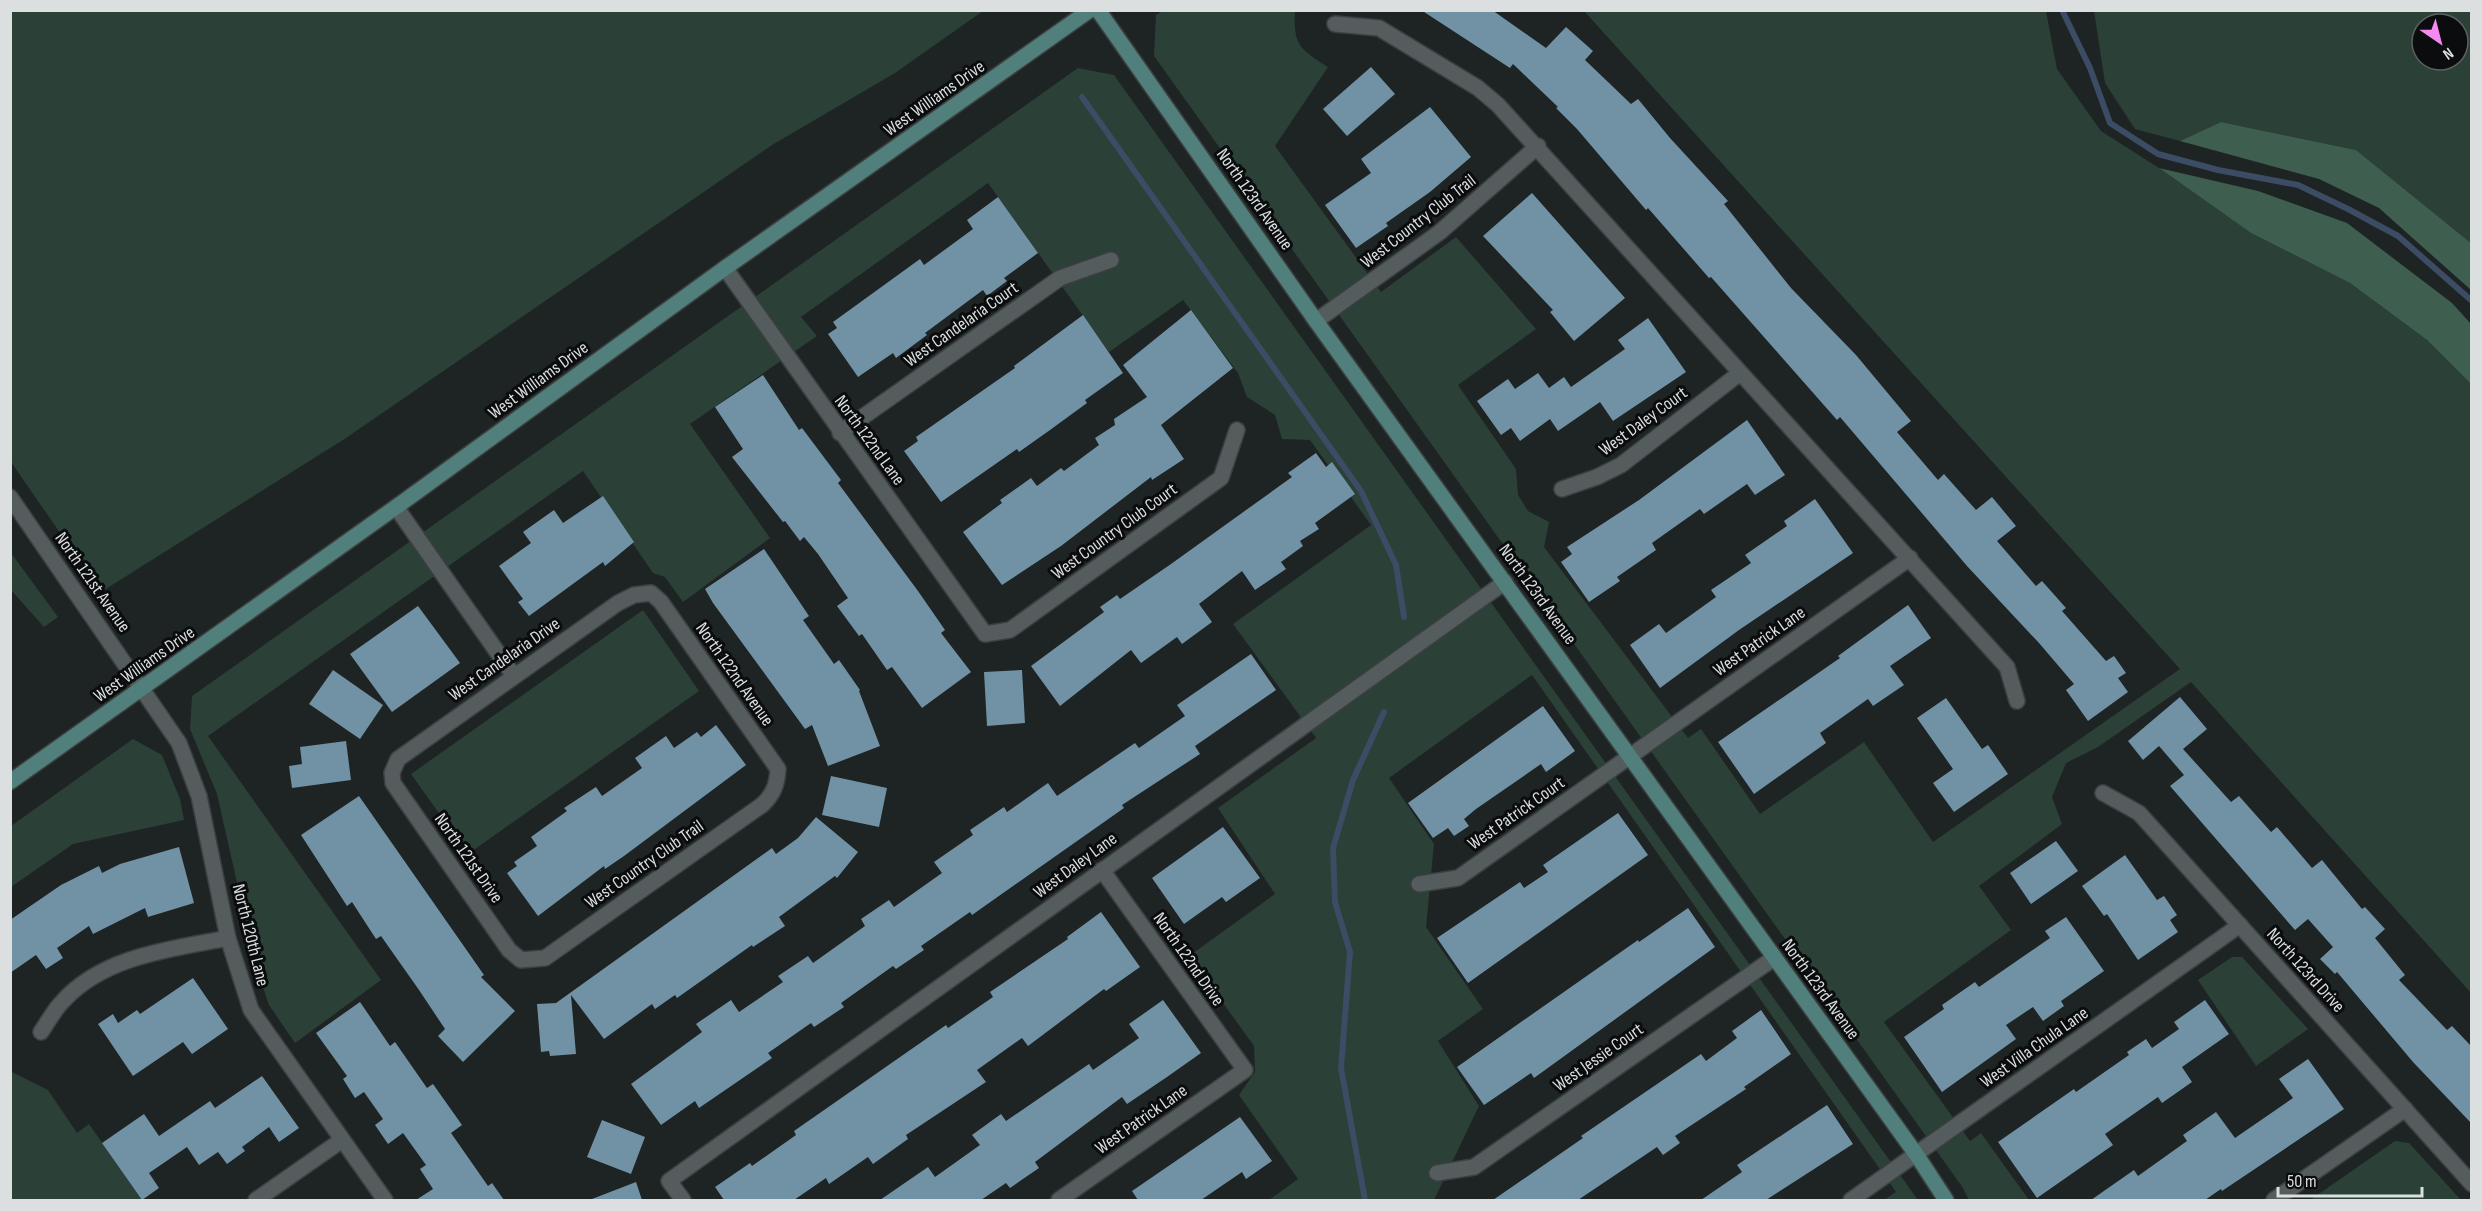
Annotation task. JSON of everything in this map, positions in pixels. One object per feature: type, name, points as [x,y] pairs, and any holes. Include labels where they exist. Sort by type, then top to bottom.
[{"type":"street","name":"West Williams Drive","points":[[10,782],[396,507],[725,268],[1090,10]]},
{"type":"street","name":"North 123rd Avenue","points":[[1098,10],[1317,321],[1916,1154],[1946,1200]]},
{"type":"street","points":[[1335,24],[1379,28],[1478,88],[1538,146],[2007,667],[2017,701]]},
{"type":"street","name":"West Country Club Trail","points":[[1317,321],[1440,232],[1538,146]]},
{"type":"street","name":"West Candelaria Court","points":[[840,433],[1060,278],[1111,260]]},
{"type":"street","name":"North 122nd Lane","points":[[725,268],[840,433],[985,634]]},
{"type":"street","name":"West Daley Court","points":[[1562,489],[1597,477],[1621,465],[1740,373]]},
{"type":"street","name":"West Country Club Court","points":[[985,634],[1010,630],[1221,478],[1237,430]]},
{"type":"street","name":"North 121st Avenue","points":[[10,497],[143,688]]},
{"type":"street","points":[[396,507],[514,676]]},
{"type":"street","name":"West Patrick Lane","points":[[1630,756],[1910,558]]},
{"type":"street","name":"West Daley Lane","points":[[683,1200],[669,1181],[1505,582]]},
{"type":"street","name":"West Candelaria Drive","points":[[392,773],[398,759],[618,603],[634,595],[651,593]]},
{"type":"street","name":"North 122nd Avenue","points":[[651,593],[661,602],[778,769],[777,782]]},
{"type":"street","name":"North 120th Lane","points":[[143,688],[173,733],[193,776],[206,825],[228,938],[239,981],[251,1010],[385,1200]]},
{"type":"street","name":"West Patrick Court","points":[[1419,884],[1458,878],[1630,756]]},
{"type":"street","name":"North 121st Drive","points":[[392,773],[393,783],[509,950],[521,960]]},
{"type":"street","name":"West Country Club Trail","points":[[521,960],[545,958],[762,805],[771,797],[777,782]]},
{"type":"street","name":"North 123rd Drive","points":[[2103,793],[2139,813],[2472,1184]]},
{"type":"street","name":"North 122nd Drive","points":[[1102,870],[1245,1070]]},
{"type":"street","name":"West Villa Chula Lane","points":[[1851,1200],[2240,925]]},
{"type":"street","points":[[41,1032],[63,1001],[108,969],[138,957],[228,938]]},
{"type":"street","name":"West Jessie Court","points":[[1437,1173],[1474,1167],[1774,958]]},
{"type":"street","name":"West Patrick Lane","points":[[1059,1200],[1245,1070]]},
{"type":"street","points":[[2274,1200],[2404,1109]]},
{"type":"street","points":[[256,1200],[342,1140]]},
{"type":"green space","points":[[10,11],[983,11],[895,73],[772,145],[346,438],[101,592],[11,462]]},
{"type":"green space","points":[[1163,11],[1295,11],[1295,32],[1300,45],[1328,67],[1275,146],[1381,292],[1456,237],[1536,329],[1458,385],[1516,469],[1518,495],[1528,511],[1549,522],[1544,547],[1688,738],[1701,729],[1760,814],[1864,742],[1933,842],[2180,669],[1584,11],[2046,11],[2057,69],[2101,131],[2159,168],[2251,233],[2350,283],[2427,340],[2471,384],[2471,993],[2191,682],[2098,747],[2066,763],[2052,797],[2062,824],[1979,886],[2011,930],[1884,1022],[1970,1141],[1981,1133],[2029,1200],[1969,1200],[1963,1188],[1154,56],[1156,15]]},
{"type":"green space","points":[[2094,11],[2471,11],[2471,243],[2356,150],[2221,122],[2180,141],[2135,129],[2105,83]]},
{"type":"green space","points":[[1078,68],[1114,75],[1918,1200],[1884,1200],[1896,1192],[1532,675],[1389,778],[1434,844],[1426,927],[1483,1009],[1438,1041],[1479,1106],[1434,1200],[1269,1200],[1298,1179],[1239,1095],[1255,1072],[1254,1046],[1189,956],[1275,894],[1218,808],[1316,738],[1233,624],[1371,525],[1310,440],[1282,439],[1275,415],[1247,397],[1238,373],[1183,300],[1109,352],[988,183],[801,317],[817,336],[690,424],[770,538],[683,602],[665,577],[653,573],[583,471],[208,736],[381,980],[295,1043],[269,1005],[256,967],[217,794],[190,729],[192,696]]},
{"type":"green space","points":[[2221,122],[2356,150],[2471,243],[2471,290],[2379,208],[2319,179],[2180,141]]},
{"type":"green space","points":[[2159,168],[2258,191],[2347,223],[2452,303],[2471,324],[2471,384],[2427,340],[2350,283],[2251,233]]},
{"type":"green space","points":[[11,553],[58,617],[44,627],[11,590]]},
{"type":"green space","points":[[643,610],[699,691],[468,854],[411,774]]},
{"type":"green space","points":[[133,739],[162,755],[180,799],[184,820],[73,844],[11,887],[11,826]]},
{"type":"green space","points":[[2232,957],[2242,957],[2308,1029],[2256,1066],[2198,980]]},
{"type":"green space","points":[[10,1071],[48,1090],[77,1133],[89,1124],[142,1200],[11,1200]]},
{"type":"green space","points":[[2395,1141],[2409,1143],[2461,1200],[2310,1200]]},
{"type":"building","points":[[1421,10],[1492,10],[1546,48],[1566,27],[1593,51],[1585,60],[1631,104],[1638,99],[1670,138],[1728,201],[1724,204],[1791,288],[1856,355],[1911,421],[1897,432],[1938,480],[1944,474],[1976,510],[1992,497],[2016,526],[1997,541],[2036,586],[2042,581],[2066,608],[2062,611],[2106,661],[2114,656],[2126,673],[2118,678],[2128,692],[2088,721],[2066,690],[2074,684],[2039,643],[1967,566],[1840,417],[1837,420],[1711,277],[1709,278],[1648,208],[1646,210],[1577,129],[1556,108],[1558,107],[1513,64],[1510,68]]},
{"type":"building","points":[[1371,67],[1395,94],[1347,136],[1323,109]]},
{"type":"building","points":[[1430,107],[1471,157],[1430,192],[1386,223],[1388,226],[1356,248],[1325,205],[1371,173],[1361,159]]},
{"type":"building","points":[[1532,193],[1625,298],[1574,341],[1550,312],[1553,310],[1483,236]]},
{"type":"building","points":[[998,197],[1038,253],[1004,278],[1007,281],[987,296],[983,290],[925,333],[927,335],[896,358],[893,353],[858,377],[828,334],[837,328],[833,322],[920,259],[924,265],[973,229],[967,220]]},
{"type":"building","points":[[1191,310],[1233,368],[1161,425],[1184,459],[1152,480],[1151,477],[1061,546],[1002,585],[963,532],[1002,503],[1000,500],[1031,478],[1037,486],[1061,468],[1064,471],[1099,445],[1095,438],[1115,425],[1114,419],[1147,397],[1123,365]]},
{"type":"building","points":[[1083,315],[1123,373],[1085,400],[1087,403],[1019,452],[1017,449],[941,502],[904,451],[918,441],[916,437],[1015,368],[1014,366]]},
{"type":"building","points":[[1648,318],[1686,372],[1613,421],[1600,402],[1558,431],[1550,419],[1520,441],[1511,428],[1501,435],[1477,401],[1508,379],[1515,389],[1538,373],[1549,388],[1564,377],[1571,387],[1625,349],[1618,340]]},
{"type":"building","points":[[763,375],[799,430],[802,428],[841,480],[838,483],[918,591],[945,630],[941,633],[971,672],[922,708],[892,667],[887,670],[862,634],[859,636],[837,606],[848,598],[818,554],[804,537],[800,541],[785,521],[783,522],[732,457],[743,449],[715,407]]},
{"type":"building","points":[[1747,420],[1785,475],[1755,495],[1747,484],[1704,514],[1700,509],[1652,543],[1656,550],[1617,577],[1620,581],[1589,602],[1561,562],[1572,554],[1567,547],[1639,500]]},
{"type":"building","points":[[1316,453],[1326,467],[1332,462],[1355,494],[1315,523],[1319,529],[1300,541],[1303,546],[1281,562],[1286,569],[1255,590],[1242,571],[1199,604],[1212,622],[1182,644],[1177,637],[1141,663],[1131,650],[1060,706],[1031,666],[1104,612],[1100,607],[1117,595],[1120,599],[1171,564],[1292,477],[1288,473]]},
{"type":"building","points":[[603,496],[634,542],[605,566],[603,562],[529,616],[518,602],[523,599],[499,566],[531,543],[523,532],[554,510],[563,523]]},
{"type":"building","points":[[1815,499],[1853,553],[1739,630],[1660,688],[1630,645],[1659,624],[1666,633],[1716,597],[1711,590],[1751,563],[1745,555],[1787,526],[1784,521]]},
{"type":"building","points":[[764,549],[809,616],[803,620],[834,664],[839,660],[860,690],[880,746],[828,766],[812,725],[805,729],[713,603],[705,589]]},
{"type":"building","points":[[1908,605],[1931,638],[1890,666],[1904,685],[1873,706],[1868,699],[1820,733],[1826,743],[1754,794],[1718,742],[1840,658],[1838,656]]},
{"type":"building","points":[[418,606],[460,663],[392,712],[350,654]]},
{"type":"building","points":[[1251,654],[1276,690],[1195,746],[1200,754],[1122,805],[1124,808],[972,915],[970,912],[921,946],[924,950],[896,969],[893,966],[841,1003],[844,1007],[814,1027],[811,1023],[768,1053],[772,1058],[699,1108],[695,1101],[661,1125],[631,1084],[702,1032],[696,1024],[731,1000],[739,1012],[783,982],[778,976],[808,956],[813,963],[865,926],[861,919],[889,900],[894,907],[942,873],[934,862],[973,835],[970,830],[1004,807],[1007,812],[1048,783],[1057,796],[1135,743],[1139,748],[1185,716],[1177,705]]},
{"type":"building","points":[[333,670],[383,705],[360,739],[309,704]]},
{"type":"building","points":[[1022,670],[1025,723],[987,726],[984,672]]},
{"type":"building","points":[[2180,697],[2207,729],[2183,749],[2231,802],[2239,796],[2271,832],[2277,827],[2312,868],[2322,860],[2362,909],[2365,907],[2385,929],[2375,938],[2405,975],[2399,980],[2447,1030],[2452,1026],[2472,1047],[2472,1124],[2413,1062],[2337,972],[2335,974],[2320,959],[2333,947],[2308,919],[2295,930],[2170,786],[2184,775],[2159,746],[2143,760],[2128,741]]},
{"type":"building","points":[[1946,698],[1982,749],[1988,745],[2008,774],[1954,812],[1933,783],[1953,769],[1917,718]]},
{"type":"building","points":[[1543,706],[1575,751],[1546,772],[1541,764],[1476,809],[1464,819],[1469,826],[1454,836],[1448,828],[1433,838],[1408,803]]},
{"type":"building","points":[[716,725],[746,765],[624,856],[605,869],[604,866],[538,916],[507,873],[517,866],[514,862],[537,846],[531,837],[567,811],[564,808],[596,787],[602,796],[642,768],[635,758],[666,736],[674,748],[697,732],[701,737]]},
{"type":"building","points":[[346,741],[351,780],[292,788],[289,766],[302,764],[300,747]]},
{"type":"building","points":[[831,776],[887,788],[879,827],[822,815]]},
{"type":"building","points":[[359,796],[484,975],[481,977],[515,1011],[463,1062],[438,1036],[445,1029],[381,936],[376,939],[352,902],[347,906],[301,835]]},
{"type":"building","points":[[1618,813],[1648,855],[1468,983],[1437,938],[1520,882],[1524,888],[1548,872],[1543,865]]},
{"type":"building","points":[[816,817],[858,852],[837,878],[835,876],[779,917],[785,926],[753,947],[752,945],[677,998],[675,995],[655,1009],[652,1004],[604,1039],[571,995],[576,1054],[550,1056],[549,1051],[541,1052],[537,1004],[556,1003],[772,848],[776,854],[798,838]]},
{"type":"building","points":[[1223,827],[1260,878],[1226,902],[1222,897],[1184,924],[1152,878]]},
{"type":"building","points":[[2056,841],[2078,871],[2031,904],[2010,873]]},
{"type":"building","points":[[179,847],[194,903],[148,917],[145,908],[93,934],[89,926],[57,948],[63,958],[46,969],[36,955],[10,973],[10,920],[61,885],[99,866],[102,873],[120,864]]},
{"type":"building","points":[[2125,855],[2157,900],[2164,896],[2177,915],[2170,920],[2178,932],[2138,960],[2107,914],[2104,916],[2082,886]]},
{"type":"building","points":[[1688,908],[1715,947],[1534,1078],[1531,1073],[1484,1105],[1457,1067],[1638,940],[1639,942]]},
{"type":"building","points":[[1101,912],[1140,967],[1106,991],[1104,989],[1028,1046],[1022,1038],[977,1070],[986,1082],[906,1135],[908,1139],[873,1164],[868,1157],[829,1184],[826,1178],[794,1200],[724,1200],[715,1187],[750,1163],[752,1166],[796,1135],[794,1131],[946,1025],[948,1028],[993,997],[990,992],[1068,939],[1067,937]]},
{"type":"building","points":[[2066,917],[2104,971],[2061,1001],[2064,1006],[2043,1021],[2033,1007],[2006,1025],[2016,1039],[1942,1092],[1904,1037],[1944,1009],[1942,1005],[1975,982],[1979,987],[2050,938],[2045,931]]},
{"type":"building","points":[[193,978],[228,1029],[192,1054],[183,1042],[133,1076],[98,1024],[113,1014],[118,1023],[137,1010],[140,1014]]},
{"type":"building","points":[[1163,1000],[1201,1053],[1127,1104],[1122,1097],[1035,1162],[1039,1168],[1010,1188],[1006,1183],[981,1200],[880,1200],[928,1167],[935,1177],[980,1145],[972,1135],[1001,1114],[1006,1121],[1089,1064],[1093,1070],[1139,1038],[1129,1024]]},
{"type":"building","points":[[2205,1000],[2229,1034],[2182,1067],[2192,1082],[2162,1103],[2158,1097],[2105,1134],[2113,1145],[2037,1198],[1998,1142],[2074,1089],[2076,1092],[2129,1055],[2127,1052],[2146,1039],[2152,1048],[2179,1029],[2174,1022]]},
{"type":"building","points":[[360,1002],[390,1046],[395,1042],[427,1088],[433,1084],[462,1125],[451,1133],[488,1186],[492,1183],[504,1200],[416,1200],[433,1189],[420,1169],[426,1165],[403,1133],[388,1144],[375,1125],[383,1119],[364,1092],[355,1098],[343,1079],[347,1076],[316,1033]]},
{"type":"building","points":[[1761,1010],[1791,1054],[1744,1087],[1746,1089],[1675,1136],[1680,1143],[1663,1155],[1657,1147],[1578,1200],[1493,1200],[1583,1138],[1581,1136],[1701,1054],[1706,1061],[1737,1038],[1732,1031]]},
{"type":"building","points":[[2308,1059],[2344,1109],[2222,1191],[2221,1189],[2205,1200],[2091,1200],[2134,1170],[2138,1176],[2187,1141],[2183,1135],[2216,1112],[2235,1138],[2293,1098],[2279,1079]]},
{"type":"building","points":[[262,1076],[299,1128],[279,1142],[269,1127],[242,1147],[245,1151],[227,1164],[218,1152],[199,1165],[187,1147],[149,1173],[159,1188],[142,1200],[102,1143],[144,1114],[159,1136],[210,1101],[215,1108]]},
{"type":"building","points":[[1827,1105],[1853,1144],[1766,1200],[1701,1200],[1742,1172],[1737,1165]]},
{"type":"building","points":[[1240,1117],[1272,1161],[1246,1179],[1242,1172],[1201,1200],[1138,1200],[1132,1191]]},
{"type":"building","points":[[602,1120],[645,1137],[631,1174],[587,1157]]},
{"type":"building","points":[[636,1182],[642,1200],[592,1200],[592,1199]]},
{"type":"waterway","points":[[2062,10],[2090,68],[2110,123],[2158,154],[2218,170],[2298,185],[2348,209],[2398,236],[2472,301]]},
{"type":"waterway","points":[[1082,97],[1361,491],[1396,565],[1404,617]]},
{"type":"waterway","points":[[1365,1200],[1341,1068],[1350,952],[1335,902],[1333,848],[1353,780],[1384,712]]}]
